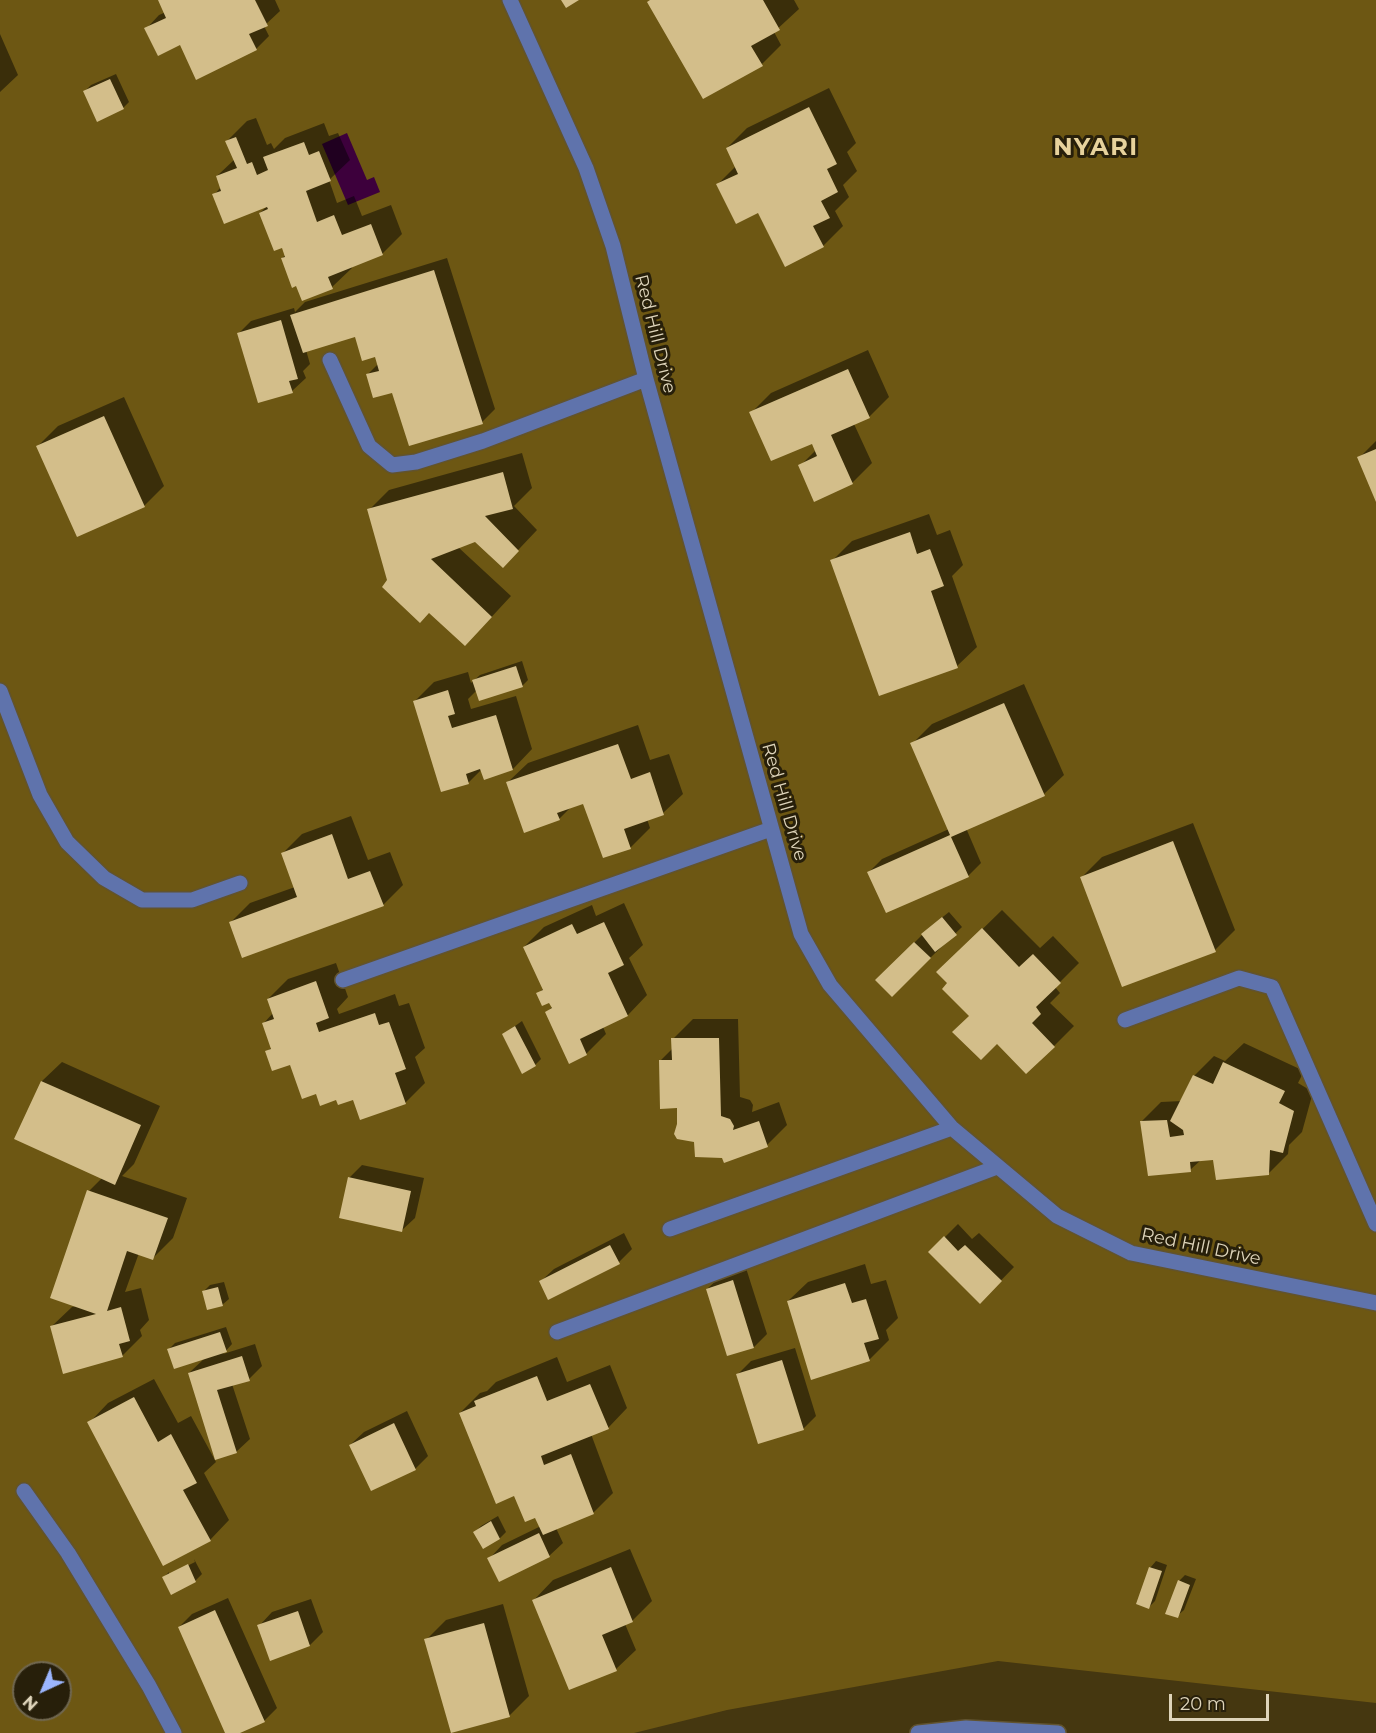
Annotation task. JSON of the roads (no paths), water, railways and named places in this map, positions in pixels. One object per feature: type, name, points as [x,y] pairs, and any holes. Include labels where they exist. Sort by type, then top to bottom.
[{"type":"street","name":"Red Hill Drive","points":[[510,0],[586,168],[613,246],[646,379],[801,934],[830,985],[952,1128],[1057,1216],[1131,1252],[1376,1303]]},
{"type":"street","points":[[330,360],[369,446],[392,465],[416,462],[483,441],[646,379]]},
{"type":"street","points":[[0,691],[40,795],[67,842],[104,878],[142,900],[192,900],[240,883]]},
{"type":"street","points":[[343,980],[771,828]]},
{"type":"street","points":[[1125,1020],[1239,978],[1272,987],[1376,1224]]},
{"type":"street","points":[[670,1229],[952,1128]]},
{"type":"street","points":[[557,1332],[997,1167]]},
{"type":"street","points":[[24,1491],[68,1553],[150,1686],[174,1733]]},
{"type":"street","points":[[918,1733],[966,1728],[1058,1733]]},
{"type":"district","name":"NYARI","points":[[1096,148]]}]
